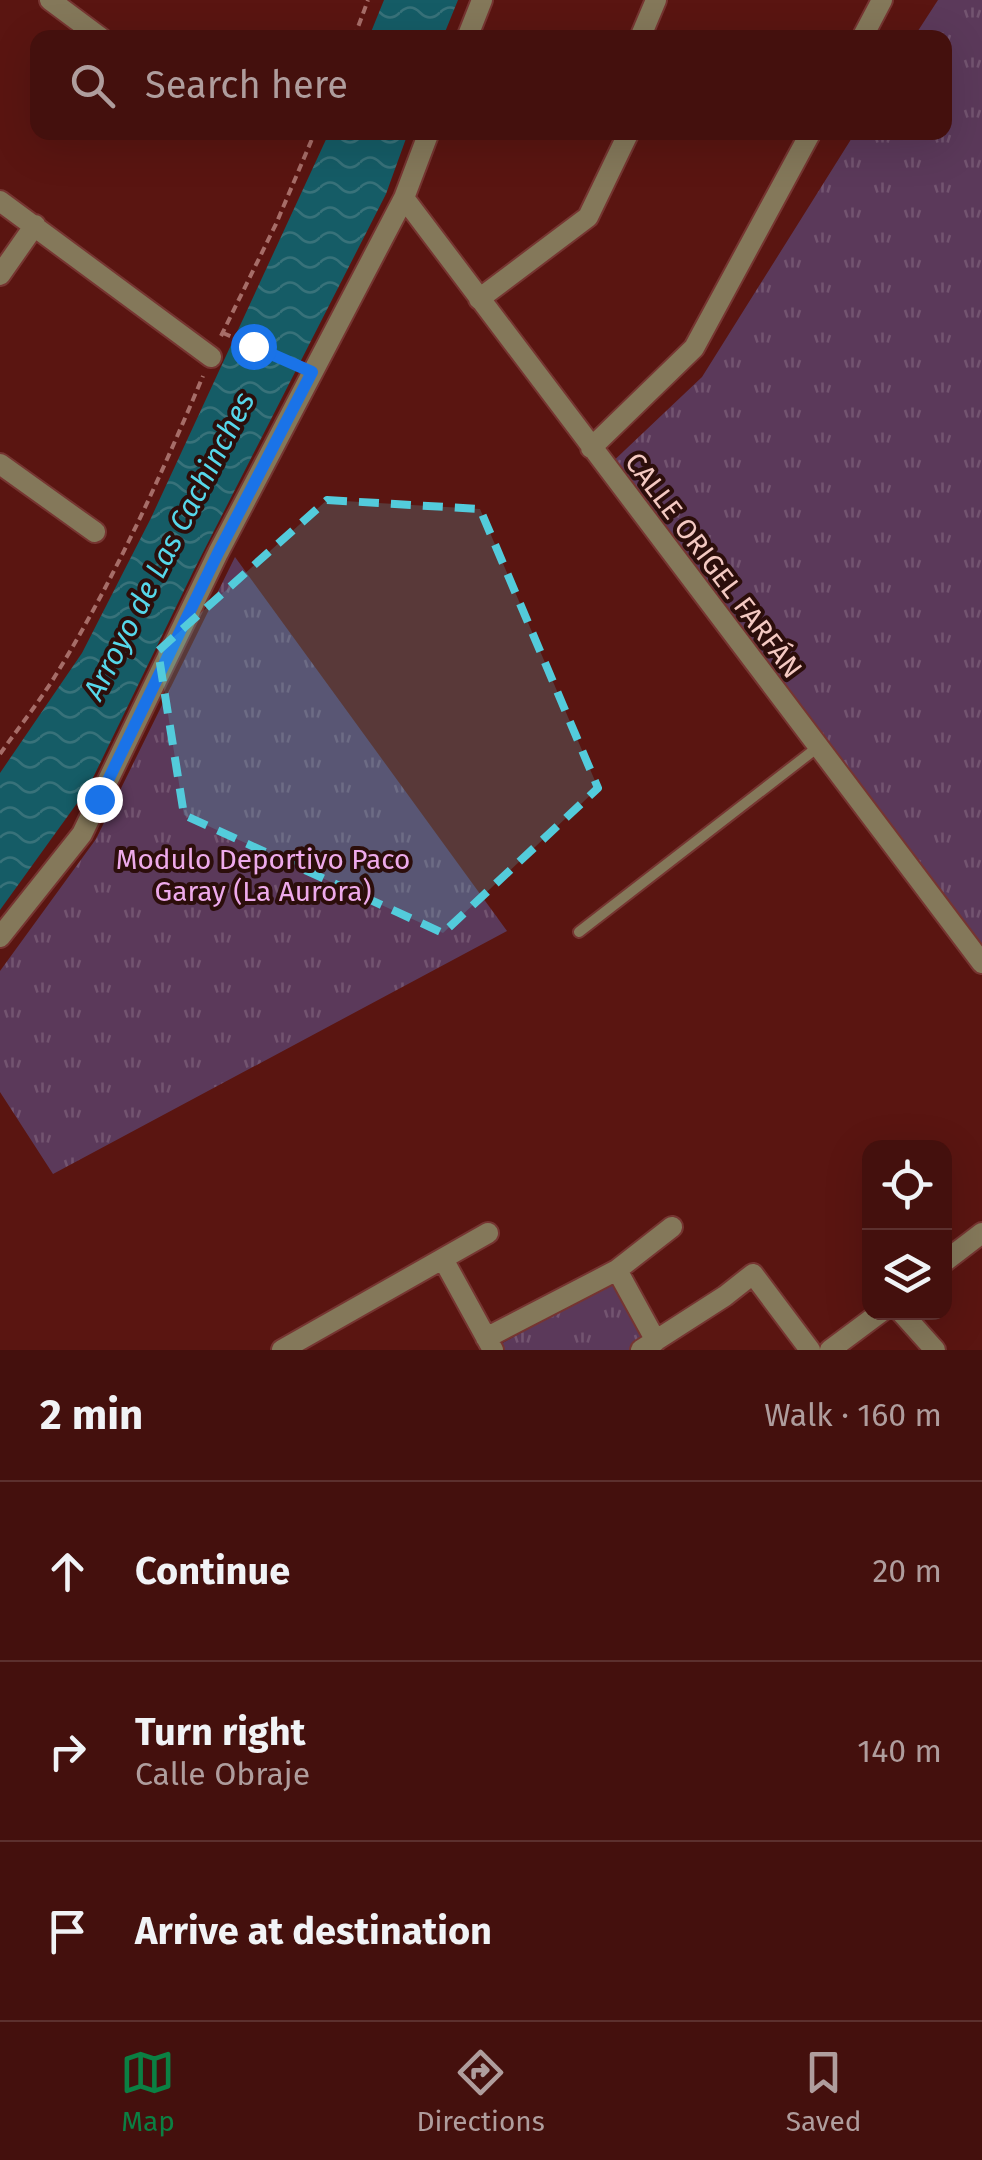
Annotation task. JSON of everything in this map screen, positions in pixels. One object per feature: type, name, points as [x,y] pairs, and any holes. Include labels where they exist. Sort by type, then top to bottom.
[{"type":"street","points":[[50,0],[90,30]]},
{"type":"street","points":[[470,30],[482,0]]},
{"type":"street","points":[[643,30],[656,0]]},
{"type":"street","points":[[866,30],[882,0]]},
{"type":"street","points":[[0,937],[82,834],[218,553],[404,198],[427,140]]},
{"type":"street","points":[[479,299],[588,218],[625,140]]},
{"type":"street","points":[[591,448],[694,348],[806,140]]},
{"type":"street","name":"CALLE ORIGEL FARFÁN","points":[[404,198],[982,963]]},
{"type":"street","points":[[0,200],[211,357]]},
{"type":"street","points":[[0,276],[35,225]]},
{"type":"street","points":[[0,464],[95,532]]},
{"type":"street","points":[[443,1259],[490,1344],[617,1270],[672,1227]]},
{"type":"street","points":[[282,1350],[316,1342],[488,1233]]},
{"type":"street","points":[[952,1256],[982,1233]]},
{"type":"street","points":[[617,1270],[648,1346],[754,1274],[810,1350]]},
{"type":"street","points":[[830,1350],[870,1320]]},
{"type":"street","points":[[908,1320],[935,1350]]},
{"type":"lane","points":[[580,932],[818,747]]},
{"type":"path","points":[[357,30],[368,0]]},
{"type":"path","points":[[0,754],[57,674],[142,516],[312,140]]},
{"type":"path","points":[[223,333],[312,372]]},
{"type":"highlighted area","points":[[327,500],[480,509],[598,788],[443,933],[184,815],[158,651]]},
{"type":"green space","points":[[938,0],[982,0],[982,963],[606,468],[702,377],[851,140],[952,140],[952,30],[919,30]]},
{"type":"green space","name":"Modulo Deportivo Paco Garay (La Aurora)","points":[[235,557],[507,931],[53,1174],[0,1092],[0,971],[96,839]]},
{"type":"green space","points":[[620,1277],[651,1344],[640,1350],[502,1350],[499,1345]]},
{"type":"water","points":[[384,0],[458,0],[446,30],[372,30]]},
{"type":"water","name":"Arroyo de Las Cachinches","points":[[326,140],[405,140],[386,194],[193,572],[88,788],[0,910],[0,773],[82,653],[151,518]]},
{"type":"route","points":[[99,799],[218,553],[312,372],[253,346]]}]
